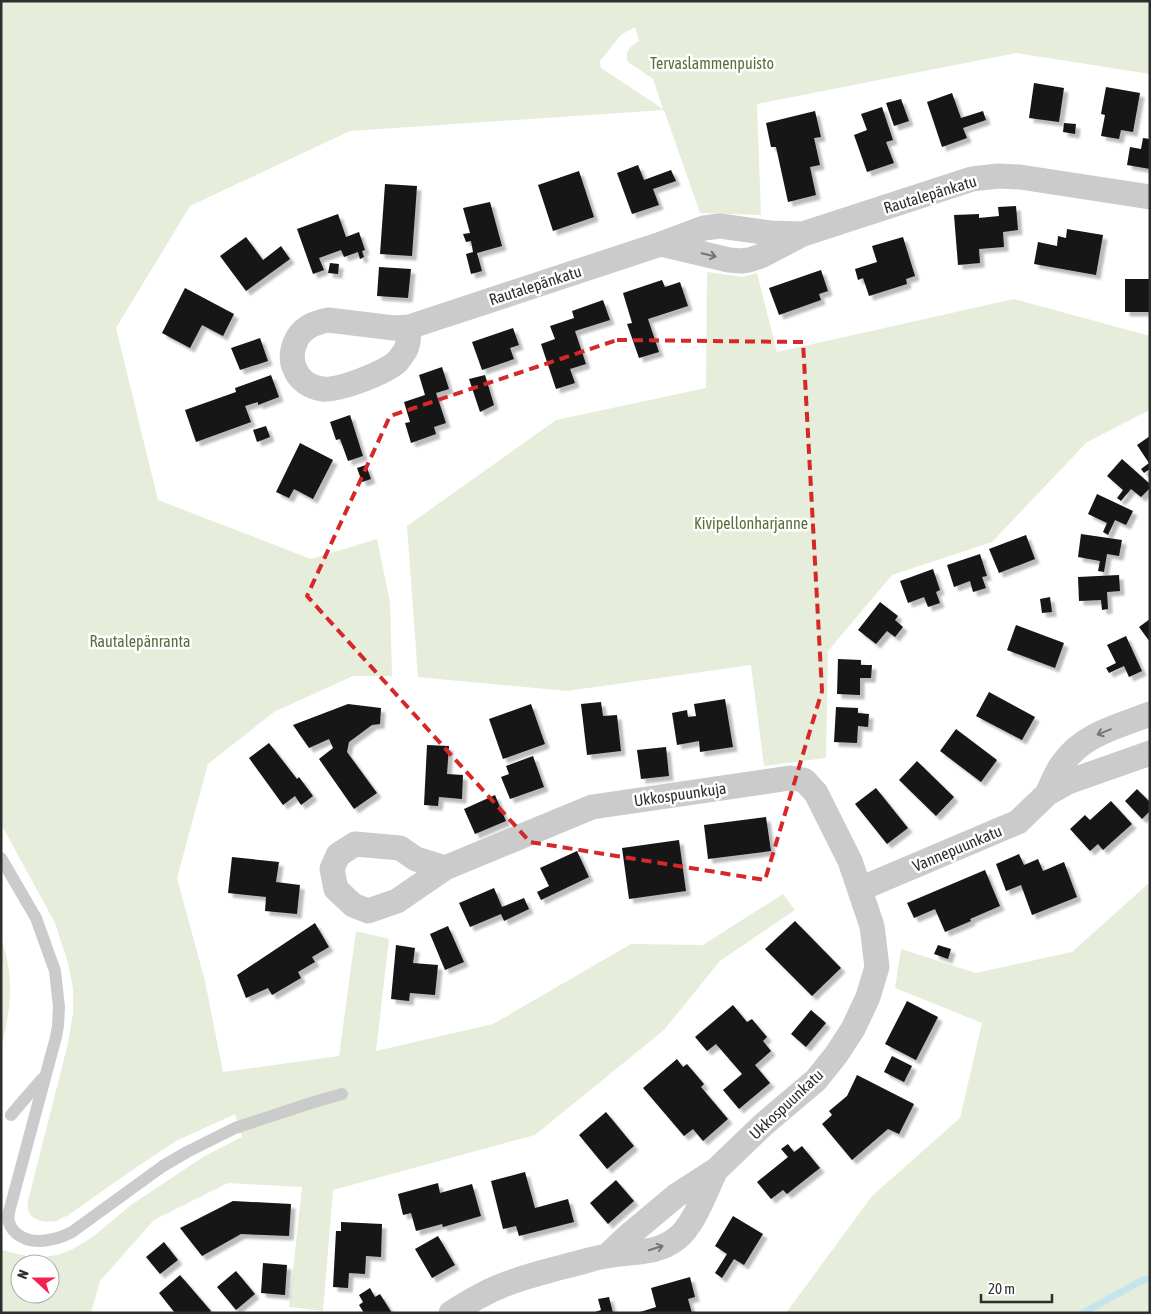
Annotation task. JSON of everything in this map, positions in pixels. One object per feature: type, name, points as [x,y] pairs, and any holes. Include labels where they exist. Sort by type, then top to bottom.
[{"type":"street","name":"Rautalepänkatu","points":[[409,327],[662,244],[729,260],[741,261],[761,256],[803,234],[972,179],[998,176],[1020,177],[1150,198]]},
{"type":"street","name":"Vannepuunkatu","points":[[1047,794],[1062,763],[1080,744],[1098,734],[1150,714]]},
{"type":"street","name":"Vannepuunkatu","points":[[860,889],[1018,822],[1047,794],[1068,782],[1150,753]]},
{"type":"street","name":"Ukkospuunkuja","points":[[445,868],[592,807],[790,778],[804,780],[816,793],[850,861],[860,889]]},
{"type":"street","name":"Ukkospuunkatu","points":[[608,1255],[677,1195],[716,1170],[764,1124],[816,1080],[836,1055],[853,1029],[868,997],[877,967],[872,926],[860,889]]},
{"type":"street","name":"Ukkospuunkatu","points":[[451,1313],[500,1286],[528,1276],[608,1255],[644,1252],[661,1248],[676,1239],[688,1225],[697,1211],[716,1170]]},
{"type":"lane","points":[[1,858],[36,918],[55,970],[59,1007],[58,1026],[8,1218],[4,1224],[16,1233],[22,1237],[42,1241],[64,1236],[163,1166],[187,1152],[235,1128],[342,1094]]},
{"type":"lane","points":[[11,1115],[45,1075]]},
{"type":"highlighted area","points":[[617,340],[803,342],[822,691],[765,880],[530,842],[307,596],[390,416]]},
{"type":"green space","name":"Rautalepänranta","points":[[1,1],[1150,1],[1150,74],[1016,53],[757,104],[761,215],[700,213],[664,110],[350,131],[190,206],[116,328],[158,500],[311,559],[377,539],[390,602],[392,676],[353,676],[274,712],[208,764],[177,878],[205,981],[223,1072],[339,1056],[356,931],[389,939],[376,1051],[493,1024],[631,944],[703,945],[783,894],[795,910],[720,961],[664,1030],[535,1135],[333,1190],[323,1311],[289,1307],[302,1187],[228,1183],[154,1220],[100,1281],[91,1313],[1,1313],[1,1250],[18,1254],[10,1254],[10,1304],[60,1304],[60,1254],[73,1249],[94,1236],[131,1205],[203,1157],[242,1137],[235,1114],[176,1141],[67,1216],[48,1222],[35,1219],[29,1213],[29,1199],[68,1043],[73,1013],[73,988],[68,963],[55,923],[1,824]],"holes":[[[635,27],[639,41],[628,52],[628,62],[653,79],[663,109],[601,68],[600,61],[621,35]]]},
{"type":"green space","name":"Kivipellonharjanne","points":[[707,272],[743,277],[757,273],[777,352],[1014,299],[1150,336],[1150,410],[1087,442],[992,542],[892,575],[828,651],[826,758],[764,766],[751,665],[567,691],[418,677],[407,526],[556,420],[706,388]]},
{"type":"green space","points":[[1150,882],[1150,1313],[786,1313],[872,1196],[960,1118],[982,1023],[895,988],[901,949],[976,973],[1072,952]]},
{"type":"green space","points":[[1,940],[8,966],[10,993],[7,1021],[1,1047]]},
{"type":"building","points":[[1034,83],[1064,88],[1059,122],[1029,118]]},
{"type":"building","points":[[1106,87],[1140,93],[1133,132],[1121,130],[1119,139],[1101,136],[1105,115],[1101,114]]},
{"type":"building","points":[[952,93],[961,118],[983,111],[986,120],[963,128],[967,138],[942,147],[927,102]]},
{"type":"building","points":[[901,99],[909,121],[894,126],[886,103]]},
{"type":"building","points":[[882,107],[893,140],[886,142],[894,163],[867,172],[854,135],[867,130],[861,114]]},
{"type":"building","points":[[815,111],[821,137],[814,138],[820,165],[810,167],[816,195],[788,202],[776,147],[771,147],[766,123]]},
{"type":"building","points":[[1064,123],[1076,124],[1075,134],[1063,132]]},
{"type":"building","points":[[1143,138],[1150,139],[1150,169],[1127,165],[1130,147],[1141,149]]},
{"type":"building","points":[[638,165],[644,180],[671,170],[676,181],[653,189],[659,205],[632,214],[617,173]]},
{"type":"building","points":[[579,171],[594,217],[553,231],[538,185]]},
{"type":"building","points":[[385,184],[417,186],[412,256],[380,254]]},
{"type":"building","points":[[490,202],[502,246],[477,253],[482,271],[471,274],[466,254],[473,252],[471,241],[466,242],[463,234],[470,233],[463,208]]},
{"type":"building","points":[[1016,206],[1018,230],[1003,232],[1004,247],[979,249],[980,263],[958,265],[954,215],[979,214],[979,218],[999,216],[998,207]]},
{"type":"building","points":[[338,214],[346,237],[359,232],[365,250],[362,251],[364,257],[360,259],[358,252],[344,257],[341,250],[319,258],[324,270],[313,274],[297,229]]},
{"type":"building","points":[[1067,229],[1103,235],[1096,275],[1034,264],[1038,242],[1057,246],[1058,236],[1066,238]]},
{"type":"building","points":[[246,237],[263,260],[281,246],[290,259],[246,291],[220,256]]},
{"type":"building","points":[[903,237],[915,276],[906,279],[907,284],[869,296],[863,278],[858,280],[855,269],[877,262],[872,246]]},
{"type":"building","points":[[330,263],[339,264],[338,274],[328,273]]},
{"type":"building","points":[[379,267],[411,269],[408,298],[377,296]]},
{"type":"building","points":[[821,270],[828,291],[819,294],[821,300],[779,315],[769,288]]},
{"type":"building","points":[[1125,279],[1150,279],[1150,312],[1125,312]]},
{"type":"building","points":[[662,280],[665,287],[680,282],[688,306],[648,319],[659,352],[639,358],[627,324],[632,323],[623,293]]},
{"type":"building","points":[[185,288],[234,314],[223,336],[202,325],[190,348],[162,333]]},
{"type":"building","points":[[603,300],[610,320],[575,331],[586,364],[570,369],[575,383],[556,389],[541,344],[555,339],[550,326],[574,318],[572,311]]},
{"type":"building","points":[[513,328],[519,345],[510,348],[514,359],[482,370],[472,342]]},
{"type":"building","points":[[260,338],[268,361],[240,370],[231,348]]},
{"type":"building","points":[[442,367],[449,389],[436,393],[446,423],[434,427],[436,434],[411,443],[405,423],[410,422],[404,402],[425,395],[419,375]]},
{"type":"building","points":[[271,375],[279,397],[258,405],[258,402],[245,406],[251,422],[196,442],[185,410],[236,392],[235,388]]},
{"type":"building","points":[[485,375],[494,405],[480,412],[469,379]]},
{"type":"building","points":[[350,415],[363,456],[348,461],[340,439],[336,440],[330,422]]},
{"type":"building","points":[[266,426],[270,437],[257,442],[253,430]]},
{"type":"building","points":[[1150,436],[1150,469],[1144,473],[1141,469],[1149,463],[1137,445]]},
{"type":"building","points":[[300,443],[333,460],[313,499],[294,489],[289,498],[276,492]]},
{"type":"building","points":[[1122,459],[1150,484],[1150,488],[1141,497],[1131,489],[1121,501],[1117,498],[1123,490],[1107,476]]},
{"type":"building","points":[[366,465],[371,479],[362,482],[357,468]]},
{"type":"building","points":[[1097,494],[1133,511],[1126,525],[1115,520],[1108,535],[1103,532],[1107,523],[1088,514]]},
{"type":"building","points":[[1081,534],[1122,540],[1119,556],[1107,554],[1104,572],[1098,571],[1100,561],[1078,557]]},
{"type":"building","points":[[1026,535],[1035,559],[999,573],[989,549]]},
{"type":"building","points":[[980,554],[987,576],[982,577],[986,588],[973,592],[970,581],[954,587],[947,565]]},
{"type":"building","points":[[933,569],[940,590],[936,592],[940,603],[928,607],[924,597],[908,603],[900,581]]},
{"type":"building","points":[[1119,575],[1120,591],[1107,592],[1108,609],[1102,610],[1101,600],[1079,601],[1078,577]]},
{"type":"building","points":[[1050,597],[1052,612],[1042,613],[1040,599]]},
{"type":"building","points":[[880,602],[898,616],[895,620],[903,627],[895,637],[887,631],[876,644],[858,630]]},
{"type":"building","points":[[1150,619],[1150,642],[1139,627]]},
{"type":"building","points":[[1016,625],[1064,643],[1055,668],[1007,650]]},
{"type":"building","points":[[1126,636],[1142,671],[1129,677],[1124,666],[1109,673],[1106,668],[1116,663],[1107,645]]},
{"type":"building","points":[[838,659],[861,660],[861,665],[872,665],[871,678],[860,678],[860,695],[837,694]]},
{"type":"building","points":[[989,692],[1035,717],[1022,740],[976,716]]},
{"type":"building","points":[[725,699],[733,747],[700,752],[699,741],[677,745],[672,713],[687,710],[688,717],[696,716],[694,704]]},
{"type":"building","points":[[601,702],[603,716],[617,715],[621,751],[587,755],[581,704]]},
{"type":"building","points":[[348,704],[381,708],[380,724],[372,725],[349,742],[347,752],[377,793],[354,809],[319,759],[333,748],[329,739],[309,748],[293,725]]},
{"type":"building","points":[[531,704],[545,744],[503,759],[489,719]]},
{"type":"building","points":[[836,707],[858,708],[858,713],[869,714],[868,727],[858,726],[857,743],[834,742]]},
{"type":"building","points":[[956,729],[997,760],[981,782],[940,751]]},
{"type":"building","points":[[269,743],[313,796],[301,805],[295,796],[283,805],[249,758]]},
{"type":"building","points":[[427,745],[449,746],[447,774],[463,775],[462,799],[439,797],[438,806],[424,805]]},
{"type":"building","points":[[666,747],[669,776],[641,779],[637,750]]},
{"type":"building","points":[[533,756],[544,787],[510,799],[501,777],[509,774],[506,766]]},
{"type":"building","points":[[917,761],[954,797],[936,816],[899,780]]},
{"type":"building","points":[[876,788],[908,828],[887,844],[855,804]]},
{"type":"building","points":[[1137,789],[1150,802],[1150,811],[1142,819],[1125,801]]},
{"type":"building","points":[[495,795],[506,821],[475,834],[464,809]]},
{"type":"building","points":[[1111,801],[1132,824],[1103,850],[1098,844],[1090,851],[1070,829],[1085,815],[1090,820]]},
{"type":"building","points":[[766,817],[771,851],[708,859],[704,825]]},
{"type":"building","points":[[679,840],[686,891],[629,899],[622,848]]},
{"type":"building","points":[[577,851],[589,877],[541,900],[537,892],[549,886],[540,868]]},
{"type":"building","points":[[1019,854],[1024,865],[1038,859],[1043,871],[1064,862],[1077,897],[1032,915],[1021,885],[1006,891],[996,864]]},
{"type":"building","points":[[232,857],[279,862],[276,882],[300,885],[297,914],[265,911],[266,897],[228,893]]},
{"type":"building","points":[[985,870],[1000,906],[945,932],[935,909],[914,918],[907,903]]},
{"type":"building","points":[[494,888],[502,907],[524,898],[529,909],[504,921],[501,914],[470,927],[459,903]]},
{"type":"building","points":[[795,921],[841,968],[812,996],[765,949]]},
{"type":"building","points":[[315,923],[329,947],[312,957],[315,962],[298,972],[301,978],[272,995],[268,988],[246,998],[237,975]]},
{"type":"building","points":[[448,926],[464,962],[445,970],[430,934]]},
{"type":"building","points":[[396,945],[415,948],[413,963],[438,965],[435,995],[410,993],[409,1001],[391,999]]},
{"type":"building","points":[[938,945],[951,949],[948,959],[934,954]]},
{"type":"building","points":[[907,1001],[938,1017],[916,1060],[885,1044]]},
{"type":"building","points":[[733,1005],[747,1022],[752,1019],[767,1037],[763,1041],[771,1051],[755,1065],[770,1083],[739,1109],[723,1090],[742,1074],[716,1044],[707,1051],[695,1037]]},
{"type":"building","points":[[811,1010],[826,1023],[806,1047],[791,1034]]},
{"type":"building","points":[[892,1056],[912,1066],[904,1082],[884,1072]]},
{"type":"building","points":[[677,1059],[683,1067],[687,1064],[704,1084],[701,1087],[728,1119],[703,1141],[693,1129],[684,1136],[643,1088]]},
{"type":"building","points":[[857,1075],[914,1104],[899,1134],[888,1129],[852,1160],[822,1124],[832,1115],[829,1111],[847,1096]]},
{"type":"building","points":[[606,1112],[634,1146],[607,1169],[579,1135]]},
{"type":"building","points":[[788,1144],[794,1152],[802,1146],[820,1168],[787,1194],[783,1190],[771,1199],[757,1182],[788,1157],[781,1149]]},
{"type":"building","points":[[525,1172],[535,1208],[568,1199],[574,1222],[519,1236],[516,1226],[503,1229],[491,1181]]},
{"type":"building","points":[[616,1180],[634,1201],[608,1224],[590,1203]]},
{"type":"building","points":[[438,1183],[440,1193],[472,1184],[481,1216],[443,1227],[442,1224],[416,1231],[411,1213],[403,1215],[398,1194]]},
{"type":"building","points":[[233,1201],[291,1204],[289,1236],[241,1234],[202,1256],[180,1228]]},
{"type":"building","points":[[733,1216],[763,1234],[744,1265],[734,1259],[722,1278],[715,1273],[727,1254],[715,1246]]},
{"type":"building","points":[[341,1222],[382,1224],[381,1257],[366,1256],[365,1274],[349,1273],[348,1288],[333,1287],[336,1231],[341,1231]]},
{"type":"building","points":[[438,1236],[455,1265],[432,1278],[415,1249]]},
{"type":"building","points":[[164,1242],[178,1260],[160,1274],[146,1257]]},
{"type":"building","points":[[263,1263],[287,1265],[285,1295],[261,1293]]},
{"type":"building","points":[[236,1271],[255,1294],[236,1310],[217,1287]]},
{"type":"building","points":[[180,1275],[211,1311],[209,1313],[175,1313],[159,1293]]},
{"type":"building","points":[[690,1277],[695,1297],[688,1299],[692,1313],[637,1313],[656,1307],[651,1288]]},
{"type":"building","points":[[370,1288],[375,1297],[380,1294],[392,1313],[364,1313],[359,1305],[363,1302],[359,1295]]},
{"type":"building","points":[[609,1297],[613,1313],[592,1313],[601,1310],[598,1299]]},
{"type":"waterway","points":[[1083,1313],[1139,1282],[1150,1278]]},
{"type":"park label","name":"Tervaslammenpuisto","points":[[712,63]]}]
